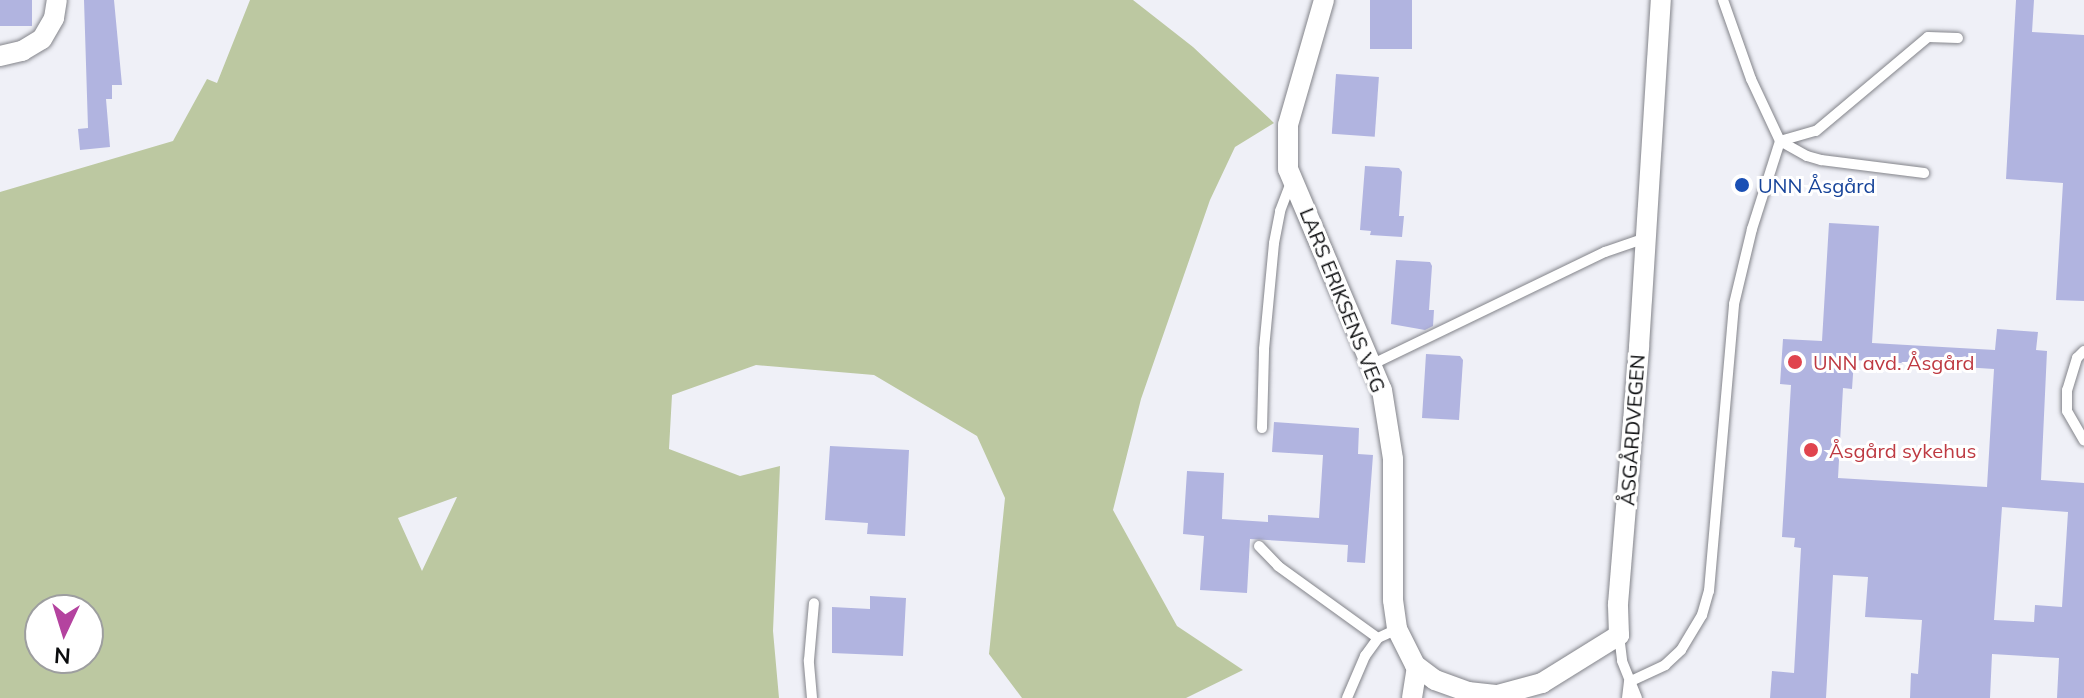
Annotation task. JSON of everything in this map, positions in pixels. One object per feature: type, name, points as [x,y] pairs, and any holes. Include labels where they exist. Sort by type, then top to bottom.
[{"type":"street","points":[[0,56],[22,51],[42,39],[54,18],[57,0]]},
{"type":"street","name":"LARS ERIKSENS VEG","points":[[1324,0],[1288,125],[1288,169],[1373,364],[1388,419],[1393,459],[1393,600],[1397,629],[1417,667]]},
{"type":"street","name":"ÅSGÅRDVEGEN","points":[[1619,635],[1618,604],[1661,0]]},
{"type":"street","points":[[1412,698],[1417,667],[1435,680],[1468,692],[1512,693],[1542,683],[1619,635]]},
{"type":"lane","points":[[1723,0],[1751,79],[1780,141],[1821,160],[1924,173]]},
{"type":"lane","points":[[1780,141],[1816,131],[1928,37],[1958,38]]},
{"type":"lane","points":[[1629,682],[1665,665],[1681,650],[1702,615],[1709,591],[1734,304],[1752,229],[1780,141]]},
{"type":"lane","points":[[1262,428],[1264,349],[1274,243],[1280,211],[1292,181]]},
{"type":"lane","points":[[1373,364],[1605,252],[1646,238]]},
{"type":"lane","points":[[2084,351],[2077,358],[2067,390],[2067,411],[2084,441]]},
{"type":"lane","points":[[1259,546],[1278,566],[1378,638]]},
{"type":"lane","points":[[812,698],[809,660],[814,603]]},
{"type":"lane","points":[[1347,698],[1365,656],[1378,638],[1397,629]]},
{"type":"lane","points":[[1619,635],[1622,661],[1637,698]]},
{"type":"lane","points":[[1627,698],[1629,682]]},
{"type":"green space","points":[[250,0],[1133,0],[1193,47],[1274,123],[1235,147],[1210,200],[1141,399],[1113,510],[1177,626],[1243,670],[1186,698],[1022,698],[989,654],[1005,498],[977,436],[874,375],[756,365],[672,395],[669,449],[740,476],[780,466],[773,631],[779,698],[0,698],[0,192],[173,141],[207,79],[217,83]],"holes":[[[457,497],[422,571],[398,518]]]},
{"type":"building","points":[[0,0],[32,0],[32,26],[0,26]]},
{"type":"building","points":[[84,0],[114,0],[122,85],[112,85],[112,99],[106,99],[110,147],[80,150],[78,129],[88,128]]},
{"type":"building","points":[[1370,0],[1412,0],[1412,49],[1370,49]]},
{"type":"building","points":[[2016,0],[2034,0],[2032,32],[2084,35],[2084,301],[2056,300],[2063,183],[2006,179]]},
{"type":"building","points":[[1336,74],[1379,77],[1375,137],[1332,134]]},
{"type":"building","points":[[1365,166],[1399,168],[1402,172],[1399,216],[1404,216],[1402,237],[1370,235],[1371,231],[1360,230]]},
{"type":"building","points":[[1829,223],[1879,226],[1872,343],[1995,350],[1997,329],[2038,332],[2036,350],[2047,351],[2041,480],[2084,483],[2084,698],[2057,698],[2059,658],[1992,654],[1990,698],[1910,698],[1911,673],[1918,674],[1922,620],[1865,617],[1868,577],[1833,575],[1826,698],[1770,698],[1772,671],[1794,673],[1801,548],[1794,547],[1795,538],[1782,537],[1791,385],[1780,384],[1783,339],[1822,341]],"holes":[[[1854,360],[1994,369],[1987,487],[1838,478],[1843,388],[1852,389]],[[2002,507],[2068,512],[2062,607],[2035,605],[2034,622],[1994,620]]]},
{"type":"building","points":[[1396,260],[1430,262],[1432,266],[1429,310],[1434,310],[1433,326],[1425,330],[1391,324]]},
{"type":"building","points":[[1426,354],[1460,356],[1463,360],[1459,420],[1422,418]]},
{"type":"building","points":[[1274,422],[1359,428],[1358,454],[1373,455],[1365,563],[1347,562],[1348,545],[1250,539],[1247,593],[1200,590],[1204,536],[1183,534],[1187,471],[1224,473],[1222,519],[1268,522],[1268,515],[1319,518],[1323,455],[1272,452]]},
{"type":"building","points":[[830,446],[909,450],[905,536],[867,534],[868,523],[825,520]]},
{"type":"building","points":[[870,596],[906,598],[903,656],[832,653],[832,607],[870,609]]},
{"type":"place","name":"UNN Åsgård","points":[[1742,185]]},
{"type":"place","name":"UNN avd. Åsgård","points":[[1795,362]]},
{"type":"place","name":"Åsgård sykehus","points":[[1811,450]]}]
